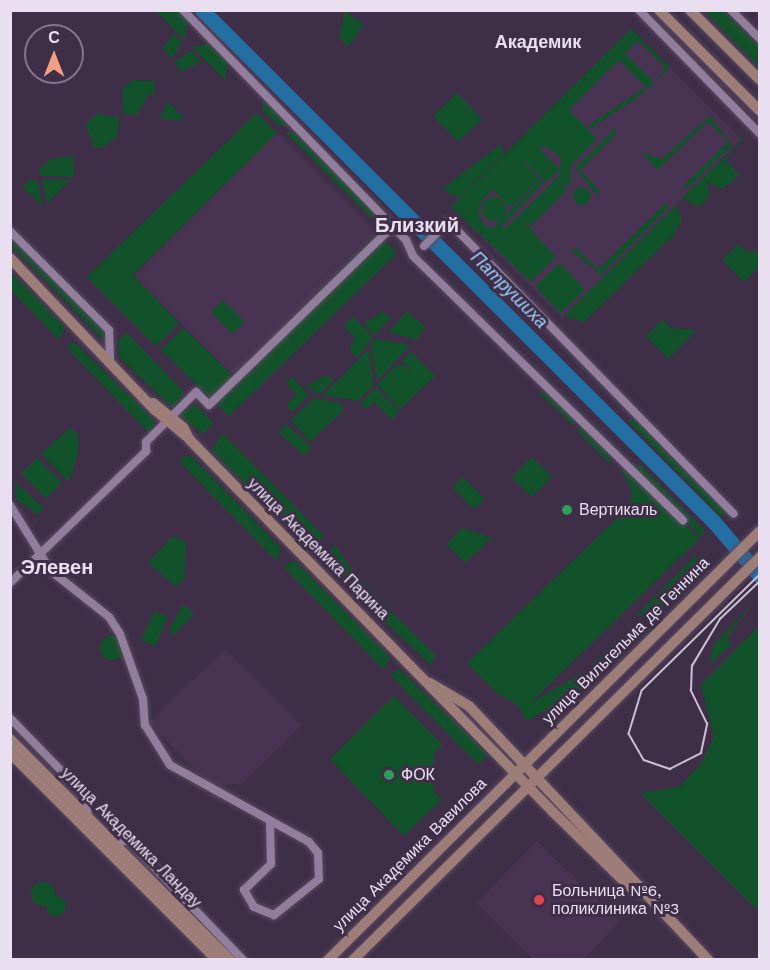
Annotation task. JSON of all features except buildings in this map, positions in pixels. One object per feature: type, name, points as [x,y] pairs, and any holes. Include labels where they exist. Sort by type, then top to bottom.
[{"type":"street","points":[[183,10],[392,227],[683,520]]},
{"type":"street","points":[[639,10],[759,134]]},
{"type":"street","points":[[659,10],[759,111]]},
{"type":"street","points":[[690,10],[759,80]]},
{"type":"street","points":[[731,10],[759,39]]},
{"type":"street","points":[[418,251],[448,221],[734,514]]},
{"type":"street","points":[[10,583],[146,451],[146,442],[196,392],[209,405],[392,227]]},
{"type":"street","points":[[10,231],[109,330],[111,360]]},
{"type":"street","name":"улица Академика Парина","points":[[10,258],[430,683],[527,786],[633,890],[643,893]]},
{"type":"street","points":[[10,505],[65,586],[109,617],[120,634],[142,699],[145,725],[170,765],[270,824],[309,842],[322,868],[309,890],[274,915],[254,907],[244,890],[271,864],[270,824]]},
{"type":"street","name":"улица Вильгельма де Геннина","points":[[514,772],[759,531]]},
{"type":"street","name":"улица Вильгельма де Геннина","points":[[527,786],[759,557]]},
{"type":"street","name":"улица Академика Парина","points":[[430,683],[469,706],[639,882],[643,893],[708,960]]},
{"type":"street","points":[[10,718],[84,795],[88,817]]},
{"type":"street","name":"улица Академика Ландау","points":[[10,739],[230,960]]},
{"type":"street","name":"улица Академика Ландау","points":[[10,753],[216,960]]},
{"type":"street","name":"улица Академика Вавилова","points":[[328,960],[514,772]]},
{"type":"street","name":"улица Академика Вавилова","points":[[353,960],[527,786]]},
{"type":"street","points":[[112,841],[129,841],[243,960]]},
{"type":"shaded area","points":[[631,29],[741,139],[562,318],[452,208]]},
{"type":"shaded area","points":[[277,133],[377,233],[234,376],[134,276]]},
{"type":"shaded area","points":[[225,649],[301,726],[241,784],[209,784],[149,723]]},
{"type":"shaded area","name":"Больница №6, поликлиника №3","points":[[537,841],[620,922],[584,959],[533,959],[477,903]]},
{"type":"green space","points":[[156,11],[179,11],[187,19],[185,40]]},
{"type":"green space","points":[[345,11],[364,25],[348,47],[339,38]]},
{"type":"green space","points":[[704,11],[724,11],[759,46],[759,67]]},
{"type":"green space","points":[[160,22],[182,42],[172,59],[163,48],[173,35]]},
{"type":"green space","points":[[631,29],[670,67],[656,81],[665,67],[638,41],[625,53],[654,82],[648,89],[619,60],[569,110],[597,139],[571,165],[571,186],[560,183],[567,190],[531,226],[522,220],[556,257],[531,282],[451,207]],"holes":[[[544,146],[561,157],[559,176],[506,228],[486,227],[478,214],[482,200]]]},
{"type":"green space","points":[[212,44],[228,61],[225,80],[192,47]]},
{"type":"green space","points":[[191,51],[201,62],[181,72],[175,62]]},
{"type":"green space","points":[[132,80],[154,81],[154,96],[149,93],[137,115],[123,113],[122,90]]},
{"type":"green space","points":[[644,88],[646,91],[591,129],[588,125]]},
{"type":"green space","points":[[457,93],[482,119],[458,142],[433,116]]},
{"type":"green space","points":[[264,98],[291,125],[279,126],[262,110]]},
{"type":"green space","points":[[168,102],[184,118],[181,121],[160,118]]},
{"type":"green space","points":[[257,113],[277,133],[133,275],[179,323],[156,346],[87,277]]},
{"type":"green space","points":[[96,114],[118,117],[118,134],[104,147],[94,148],[86,124]]},
{"type":"green space","points":[[710,116],[732,145],[687,189],[684,185],[728,142],[708,121],[658,170],[641,152],[662,159]]},
{"type":"green space","points":[[618,126],[615,136],[580,170],[601,192],[597,195],[575,168]]},
{"type":"green space","points":[[285,132],[298,133],[384,222],[373,220]]},
{"type":"green space","points":[[737,134],[743,140],[725,159],[739,175],[723,189],[706,182],[710,196],[699,207],[682,198],[741,141]]},
{"type":"green space","points":[[500,145],[504,153],[459,198],[442,189]]},
{"type":"green space","points":[[539,148],[560,170],[546,183],[525,161]]},
{"type":"green space","points":[[73,156],[74,177],[41,176],[39,170],[51,159]]},
{"type":"green space","points":[[523,161],[540,179],[510,207],[493,189]]},
{"type":"green space","points":[[29,180],[37,180],[43,207],[23,187]]},
{"type":"green space","points":[[42,180],[71,180],[47,203]]},
{"type":"green space","points":[[541,180],[544,183],[499,229],[495,225]]},
{"type":"green space","points":[[578,187],[586,187],[591,192],[589,203],[578,205],[573,200],[573,192]]},
{"type":"green space","points":[[494,197],[499,198],[505,204],[505,214],[499,220],[494,221],[489,220],[483,214],[482,209],[483,204],[489,198]]},
{"type":"green space","points":[[666,203],[669,207],[601,275],[572,251],[576,247],[598,270]]},
{"type":"green space","points":[[676,205],[682,220],[674,235],[584,322],[564,316]]},
{"type":"green space","points":[[377,233],[397,253],[229,416],[161,350],[184,328],[233,376]]},
{"type":"green space","points":[[10,235],[106,332],[108,345],[11,246]]},
{"type":"green space","points":[[738,244],[747,252],[759,251],[759,267],[744,282],[722,260]]},
{"type":"green space","points":[[560,263],[585,290],[560,313],[535,286]]},
{"type":"green space","points":[[11,272],[65,327],[59,340],[11,290]]},
{"type":"green space","points":[[223,300],[245,322],[233,334],[211,312]]},
{"type":"green space","points":[[407,311],[425,327],[417,340],[389,332]]},
{"type":"green space","points":[[382,312],[392,318],[374,335],[364,324]]},
{"type":"green space","points":[[353,317],[373,337],[357,358],[349,349],[355,339],[344,325]]},
{"type":"green space","points":[[663,320],[671,328],[697,330],[668,359],[646,336]]},
{"type":"green space","points":[[127,333],[184,392],[174,409],[119,357],[118,341]]},
{"type":"green space","points":[[375,339],[410,345],[377,381],[371,345]]},
{"type":"green space","points":[[74,342],[155,421],[150,434],[67,348]]},
{"type":"green space","points":[[369,349],[373,386],[358,401],[323,395]]},
{"type":"green space","points":[[411,352],[435,376],[400,409],[377,384],[398,364],[411,371],[402,361]]},
{"type":"green space","points":[[327,375],[333,381],[320,394],[305,386]]},
{"type":"green space","points":[[292,377],[309,395],[291,413],[287,404],[297,395],[286,382]]},
{"type":"green space","points":[[376,388],[399,411],[392,420],[374,402],[365,409],[360,404]]},
{"type":"green space","points":[[538,392],[553,392],[579,418],[572,425]]},
{"type":"green space","points":[[315,398],[341,403],[344,410],[310,442],[291,420]]},
{"type":"green space","points":[[195,404],[214,423],[203,434],[180,415]]},
{"type":"green space","points":[[634,416],[729,512],[721,517],[628,421]]},
{"type":"green space","points":[[286,424],[312,448],[304,456],[278,432]]},
{"type":"green space","points":[[584,424],[610,450],[611,465],[577,431]]},
{"type":"green space","points":[[70,428],[78,434],[78,453],[69,482],[41,454]]},
{"type":"green space","points":[[222,433],[324,536],[315,546],[309,547],[212,451]]},
{"type":"green space","points":[[184,456],[192,457],[281,548],[277,561],[179,461]]},
{"type":"green space","points":[[532,457],[552,476],[532,497],[512,478]]},
{"type":"green space","points":[[37,458],[62,483],[46,498],[21,474]]},
{"type":"green space","points":[[640,464],[706,532],[701,537],[636,468]]},
{"type":"green space","points":[[620,471],[633,471],[699,539],[524,709],[497,693],[467,663],[630,506],[632,489]]},
{"type":"green space","points":[[463,477],[485,499],[474,510],[452,488]]},
{"type":"green space","points":[[15,482],[44,508],[38,515],[16,499]]},
{"type":"green space","points":[[463,528],[492,538],[465,563],[446,544]]},
{"type":"green space","points":[[173,536],[186,542],[184,580],[176,586],[148,563]]},
{"type":"green space","points":[[335,545],[357,577],[435,655],[431,665],[322,561]]},
{"type":"green space","points":[[695,556],[704,567],[659,611],[636,616]]},
{"type":"green space","points":[[290,562],[296,562],[390,657],[384,670],[284,567]]},
{"type":"green space","points":[[754,603],[727,637],[731,646],[709,664],[714,644]]},
{"type":"green space","points":[[186,606],[194,614],[174,635],[169,631],[181,607]]},
{"type":"green space","points":[[154,611],[168,617],[155,646],[141,640]]},
{"type":"green space","points":[[657,624],[598,674],[590,666],[621,636]]},
{"type":"green space","points":[[759,626],[759,912],[640,793],[680,787],[701,763],[714,738],[701,685]]},
{"type":"green space","points":[[112,636],[121,639],[124,648],[121,657],[112,660],[103,657],[100,648],[103,639]]},
{"type":"green space","points":[[399,669],[488,754],[478,764],[390,675]]},
{"type":"green space","points":[[584,672],[591,684],[527,721],[520,709]]},
{"type":"green space","name":"ФОК","points":[[394,696],[442,745],[434,753],[433,791],[442,799],[404,836],[330,759]]},
{"type":"green space","points":[[43,882],[48,883],[54,889],[54,899],[48,905],[43,906],[38,905],[32,899],[31,894],[32,889],[38,883]]},
{"type":"green space","points":[[56,896],[63,899],[66,906],[63,913],[56,916],[49,913],[46,906],[49,899]]},
{"type":"waterway","name":"Патрушиха","points":[[202,10],[714,522],[760,576]]},
{"type":"tram line","points":[[760,575],[642,691],[629,734],[644,760],[670,769],[701,753],[707,724],[691,691],[692,666],[720,619],[760,581]]},
{"type":"place","name":"Вертикаль","points":[[567,510]]},
{"type":"place","name":"ФОК","points":[[389,775]]},
{"type":"place","name":"Больница №6, поликлиника №3","points":[[539,900]]},
{"type":"district","name":"Академик","points":[[538,42]]},
{"type":"district","name":"Близкий","points":[[417,225]]},
{"type":"district","name":"Элевен","points":[[57,567]]}]
